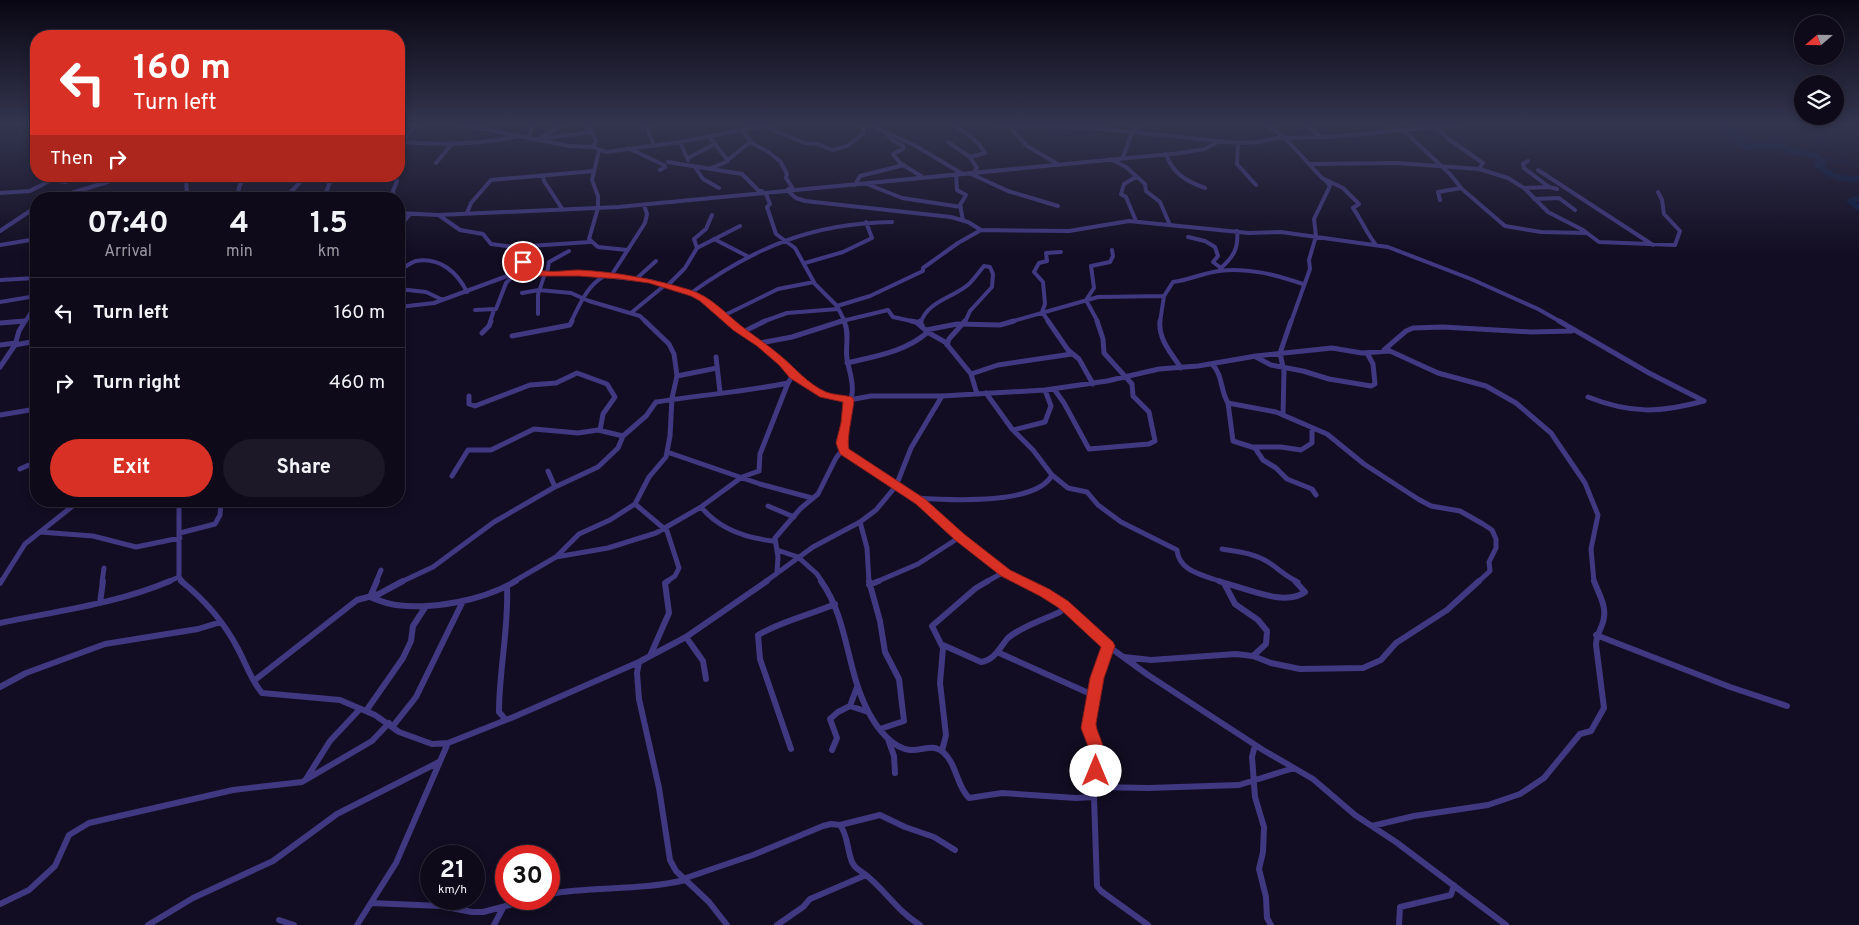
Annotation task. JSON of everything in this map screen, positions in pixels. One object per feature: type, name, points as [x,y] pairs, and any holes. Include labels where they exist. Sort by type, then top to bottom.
[{"type":"street","points":[[696,168],[703,179],[720,188]]},
{"type":"street","points":[[709,168],[742,174],[759,191],[787,191],[795,197],[805,200],[946,216],[963,220],[981,230],[1064,231],[1136,222],[1237,231],[1281,232],[1376,245],[1397,250],[1471,279],[1545,313],[1649,373],[1704,401],[1671,410],[1651,410],[1617,408],[1588,397]]},
{"type":"street","points":[[784,168],[788,174],[785,177],[792,187],[787,191]]},
{"type":"street","points":[[854,185],[862,175],[886,168]]},
{"type":"street","points":[[909,168],[921,177]]},
{"type":"street","points":[[950,168],[959,174]]},
{"type":"street","points":[[974,172],[977,168]]},
{"type":"street","points":[[405,213],[438,215],[644,205],[724,195],[832,188],[1009,168]]},
{"type":"street","points":[[1126,168],[1145,184],[1146,191],[1160,202],[1170,225]]},
{"type":"street","points":[[1172,168],[1179,176],[1205,188]]},
{"type":"street","points":[[1241,168],[1256,185]]},
{"type":"street","points":[[1283,415],[1285,386],[1280,353],[1303,284],[1310,269],[1309,260],[1316,236],[1314,219],[1318,215],[1323,199],[1330,188],[1313,168]]},
{"type":"street","points":[[1442,168],[1507,227],[1541,232],[1586,233]]},
{"type":"street","points":[[1468,168],[1504,176],[1524,188],[1548,212],[1602,243],[1675,245],[1680,233],[1678,228],[1664,214],[1662,200],[1658,192]]},
{"type":"street","points":[[1524,168],[1549,187]]},
{"type":"street","points":[[1538,170],[1653,245]]},
{"type":"street","points":[[467,213],[471,203],[489,181],[594,171],[592,182],[598,196],[598,208],[589,236],[590,242]]},
{"type":"street","points":[[968,172],[1010,192],[1058,206]]},
{"type":"street","points":[[959,174],[957,189],[966,196],[961,201],[963,220]]},
{"type":"street","points":[[543,176],[544,181],[563,210]]},
{"type":"street","points":[[1136,177],[1124,184],[1121,194],[1126,198],[1136,222]]},
{"type":"street","points":[[1324,179],[1338,184],[1358,200],[1359,204],[1353,208],[1354,212],[1363,223],[1364,230],[1376,245]]},
{"type":"street","points":[[0,193],[30,191],[47,182]]},
{"type":"street","points":[[75,192],[107,182]]},
{"type":"street","points":[[291,192],[300,182]]},
{"type":"street","points":[[864,183],[905,199],[961,208]]},
{"type":"street","points":[[1524,188],[1549,187],[1557,189]]},
{"type":"street","points":[[1440,200],[1438,192],[1462,188]]},
{"type":"street","points":[[766,194],[770,204],[767,206],[768,213],[776,234],[795,248],[814,282],[837,308],[848,329],[847,363],[852,380],[852,395],[848,400],[847,423],[842,443],[843,449],[850,456],[916,498],[960,537],[1004,572],[1064,605],[1108,646],[1164,686],[1313,779],[1355,815],[1454,885],[1506,925]]},
{"type":"street","points":[[1534,199],[1559,198],[1575,210]]},
{"type":"street","points":[[611,276],[640,232],[646,218],[644,205]]},
{"type":"street","points":[[0,231],[30,212]]},
{"type":"street","points":[[438,215],[460,230],[483,234],[491,244],[514,247],[590,242],[598,247],[627,250]]},
{"type":"street","points":[[696,248],[694,238],[706,229],[712,215]]},
{"type":"street","points":[[805,263],[840,253],[871,239],[872,236],[866,222]]},
{"type":"street","points":[[691,293],[715,274],[747,256],[788,237],[866,222],[892,222]]},
{"type":"street","points":[[631,313],[686,268],[696,248],[740,226]]},
{"type":"street","points":[[743,332],[762,322],[787,313],[837,308],[876,294],[923,272],[923,268],[939,256],[981,230]]},
{"type":"street","points":[[1219,270],[1236,255],[1237,231]]},
{"type":"street","points":[[1188,237],[1214,245],[1218,254],[1213,262],[1219,270]]},
{"type":"street","points":[[714,239],[747,256]]},
{"type":"street","points":[[0,245],[30,241]]},
{"type":"street","points":[[514,247],[524,266],[537,273]]},
{"type":"street","points":[[1086,300],[1094,288],[1091,266],[1110,262],[1113,256],[1112,250]]},
{"type":"street","points":[[538,314],[539,290],[549,262],[570,251]]},
{"type":"street","points":[[1042,312],[1045,304],[1043,282],[1034,272],[1039,263],[1047,261],[1046,253],[1060,252]]},
{"type":"street","points":[[405,268],[415,261],[448,266],[458,275],[467,292]]},
{"type":"street","points":[[636,279],[656,261]]},
{"type":"street","points":[[523,274],[524,266]]},
{"type":"street","points":[[922,326],[920,321],[937,302],[950,298],[952,294],[968,285],[984,266],[990,267],[993,274],[992,287],[970,311],[962,325],[948,339],[947,345]]},
{"type":"street","points":[[1181,368],[1162,341],[1160,331],[1164,296],[1173,282],[1189,280],[1219,270],[1269,272],[1303,284]]},
{"type":"street","points":[[482,333],[489,326],[506,283],[515,274]]},
{"type":"street","points":[[405,307],[425,305],[443,300],[467,292],[497,278],[515,274],[604,275],[666,285],[704,299],[783,363],[793,375],[823,395],[848,400],[877,396],[942,396],[1045,390],[1092,384],[1151,371],[1212,364],[1256,356],[1332,348],[1367,353],[1384,350],[1438,373],[1486,386],[1516,403],[1551,433],[1582,477],[1598,515],[1591,549],[1591,563],[1593,578],[1603,606],[1604,618],[1596,635],[1604,708],[1591,731],[1580,734],[1544,778],[1520,794],[1488,805],[1414,816],[1372,826]]},
{"type":"street","points":[[512,336],[570,325],[574,321],[582,298],[593,283],[604,275]]},
{"type":"street","points":[[0,280],[30,278]]},
{"type":"street","points":[[723,316],[778,289],[814,282]]},
{"type":"street","points":[[405,290],[426,292],[443,300]]},
{"type":"street","points":[[370,597],[395,605],[426,606],[463,601],[507,586],[556,557],[579,534],[610,520],[635,504],[649,477],[662,462],[667,452],[672,398],[677,376],[674,354],[669,344],[650,328],[644,318],[631,313],[582,298],[572,293],[539,290],[522,292]]},
{"type":"street","points":[[847,363],[904,348],[917,342],[927,331],[962,325],[1000,325],[1104,296],[1164,296]]},
{"type":"street","points":[[0,302],[30,297]]},
{"type":"street","points":[[1054,389],[1072,416],[1089,449],[1095,450],[1153,443],[1155,441],[1151,416],[1134,396],[1133,386],[1104,353],[1104,346],[1093,308],[1086,300]]},
{"type":"street","points":[[475,310],[494,310]]},
{"type":"street","points":[[760,344],[844,320],[888,310],[894,317],[912,320],[947,345],[970,374],[977,394]]},
{"type":"street","points":[[1042,312],[1050,326],[1072,354],[1079,359],[1092,384]]},
{"type":"street","points":[[0,367],[15,344],[17,335],[30,313]]},
{"type":"street","points":[[0,323],[25,321]]},
{"type":"street","points":[[1384,350],[1413,328],[1443,327],[1531,332],[1575,331]]},
{"type":"street","points":[[0,345],[30,342]]},
{"type":"street","points":[[1256,356],[1268,364],[1329,379],[1373,386],[1375,384],[1373,364],[1367,353]]},
{"type":"street","points":[[970,374],[998,365],[1072,354]]},
{"type":"street","points":[[716,357],[720,392]]},
{"type":"street","points":[[1212,364],[1219,372],[1224,396],[1228,403],[1231,439],[1258,450],[1263,460],[1276,468],[1282,476],[1292,482],[1312,489],[1316,495]]},
{"type":"street","points":[[677,376],[717,368]]},
{"type":"street","points":[[469,396],[469,404],[475,406],[530,385],[556,383],[573,374],[581,373],[607,384],[615,397],[602,414],[600,430]]},
{"type":"street","points":[[755,482],[755,476],[759,471],[760,454],[793,375]]},
{"type":"street","points":[[255,680],[352,604],[379,594],[410,577],[440,564],[494,522],[555,487],[598,467],[618,448],[623,436],[646,416],[656,402],[720,392],[743,392],[788,384]]},
{"type":"street","points":[[1013,430],[1045,422],[1051,406],[1045,390]]},
{"type":"street","points":[[986,393],[1013,430],[1033,450],[1052,475],[1068,488],[1087,492],[1098,505],[1121,522],[1174,548],[1178,552],[1178,560],[1184,567],[1252,592],[1282,597],[1303,595],[1305,592],[1298,582],[1286,577],[1268,562],[1250,554],[1222,548]]},
{"type":"street","points":[[179,507],[179,577],[206,601],[240,652],[247,670],[262,693],[290,694],[340,700],[391,725],[399,732],[432,744],[448,743],[639,662],[726,611],[798,557],[835,534],[860,522],[876,510],[896,486],[911,448],[942,396]]},
{"type":"street","points":[[1124,657],[1151,660],[1212,654],[1253,656],[1271,663],[1300,669],[1355,670],[1372,666],[1388,654],[1396,643],[1428,624],[1456,603],[1490,571],[1489,562],[1496,552],[1496,539],[1489,528],[1460,511],[1431,506],[1418,499],[1364,464],[1335,439],[1283,415],[1228,403]]},
{"type":"street","points":[[0,414],[30,410]]},
{"type":"street","points":[[452,476],[468,450],[491,450],[538,428],[583,433],[600,430],[623,436]]},
{"type":"street","points":[[1253,447],[1282,446],[1301,450],[1312,443],[1312,428]]},
{"type":"street","points":[[774,541],[782,529],[821,490],[836,458],[843,449]]},
{"type":"street","points":[[667,452],[755,482],[812,498]]},
{"type":"street","points":[[20,468],[30,464]]},
{"type":"street","points":[[548,471],[555,487]]},
{"type":"street","points":[[556,557],[608,548],[656,534],[701,507],[742,477],[759,471]]},
{"type":"street","points":[[916,498],[966,502],[996,500],[1042,486],[1050,481],[1052,475]]},
{"type":"street","points":[[635,504],[665,529],[670,537],[679,568],[678,572],[667,580],[664,586],[669,612],[650,656]]},
{"type":"street","points":[[768,506],[794,517]]},
{"type":"street","points":[[0,583],[20,551],[40,532],[72,507]]},
{"type":"street","points":[[40,532],[93,536],[136,547],[180,536],[215,524],[220,515],[221,507]]},
{"type":"street","points":[[701,507],[706,514],[720,525],[753,538],[774,541]]},
{"type":"street","points":[[860,522],[867,548],[869,585],[880,621],[882,641],[899,679],[903,702],[904,720],[901,723],[880,729]]},
{"type":"street","points":[[869,585],[918,564],[960,537]]},
{"type":"street","points":[[774,541],[777,550],[777,572]]},
{"type":"street","points":[[777,550],[798,557],[821,576],[835,604],[857,687],[868,712],[886,736],[907,749],[911,750],[926,746],[942,751],[950,760],[959,786],[969,798],[1002,793],[1076,798],[1094,797]]},
{"type":"street","points":[[100,603],[104,568]]},
{"type":"street","points":[[370,597],[381,570]]},
{"type":"street","points":[[1004,572],[976,588],[933,624],[932,628],[943,645],[981,662],[988,661],[1012,635],[1060,612],[1064,605]]},
{"type":"street","points":[[0,623],[132,595],[179,577]]},
{"type":"street","points":[[1224,583],[1231,599],[1238,606],[1257,618],[1267,633],[1266,644],[1253,656]]},
{"type":"street","points":[[506,720],[499,712],[499,705],[501,664],[508,608],[507,586]]},
{"type":"street","points":[[0,904],[28,890],[55,866],[69,835],[89,822],[233,790],[294,784],[306,780],[372,741],[391,725],[416,697],[463,601]]},
{"type":"street","points":[[791,749],[760,659],[758,635],[773,626],[810,616],[835,604]]},
{"type":"street","points":[[306,780],[330,741],[363,710],[403,658],[411,640],[414,626],[426,606]]},
{"type":"street","points":[[0,687],[26,673],[105,644],[198,630],[221,622]]},
{"type":"street","points":[[1596,635],[1730,687],[1787,706]]},
{"type":"street","points":[[686,636],[704,660],[707,669],[706,680]]},
{"type":"street","points":[[942,751],[946,735],[940,682],[943,645]]},
{"type":"street","points":[[1108,646],[1098,672],[1089,728],[1097,754],[1094,797],[1097,886],[1101,891],[1148,925]]},
{"type":"street","points":[[997,652],[1093,695]]},
{"type":"street","points":[[639,662],[637,670],[644,728],[654,762],[670,860],[676,871],[709,902],[727,925]]},
{"type":"street","points":[[832,750],[837,738],[831,717],[850,706],[857,687]]},
{"type":"street","points":[[850,706],[868,712]]},
{"type":"street","points":[[886,736],[894,756],[895,772]]},
{"type":"street","points":[[357,925],[396,863],[448,743]]},
{"type":"street","points":[[1256,745],[1252,754],[1256,804],[1264,827],[1264,848],[1260,870],[1266,897],[1267,918],[1272,925]]},
{"type":"street","points":[[148,925],[179,905],[274,860],[295,847],[336,815],[439,762]]},
{"type":"street","points":[[1095,787],[1222,786],[1254,781],[1294,768]]},
{"type":"street","points":[[560,893],[591,889],[652,888],[684,880],[746,858],[823,826],[831,824],[840,825],[880,815],[905,827],[934,837],[955,850]]},
{"type":"street","points":[[840,825],[844,830],[852,862],[856,869],[866,875],[905,916],[920,925]]},
{"type":"street","points":[[777,925],[803,907],[810,899],[866,875]]},
{"type":"street","points":[[1399,925],[1400,907],[1444,898],[1450,895],[1454,885]]},
{"type":"street","points":[[371,903],[441,906],[472,912],[495,909]]},
{"type":"street","points":[[494,925],[502,910]]},
{"type":"street","points":[[279,920],[294,925]]},
{"type":"waterway","points":[[1822,168],[1832,175],[1842,178],[1859,179]]},
{"type":"waterway","points":[[1859,198],[1850,201],[1859,208]]},
{"type":"waterway","points":[[1859,420],[1859,428]]},
{"type":"route","points":[[523,262],[527,269],[537,273],[579,273],[650,281],[694,294],[704,299],[737,328],[761,344],[783,363],[793,375],[823,395],[848,400],[849,410],[842,443],[844,451],[914,496],[960,537],[1005,573],[1044,592],[1064,605],[1108,646],[1097,678],[1089,723],[1096,746],[1096,771]]}]
